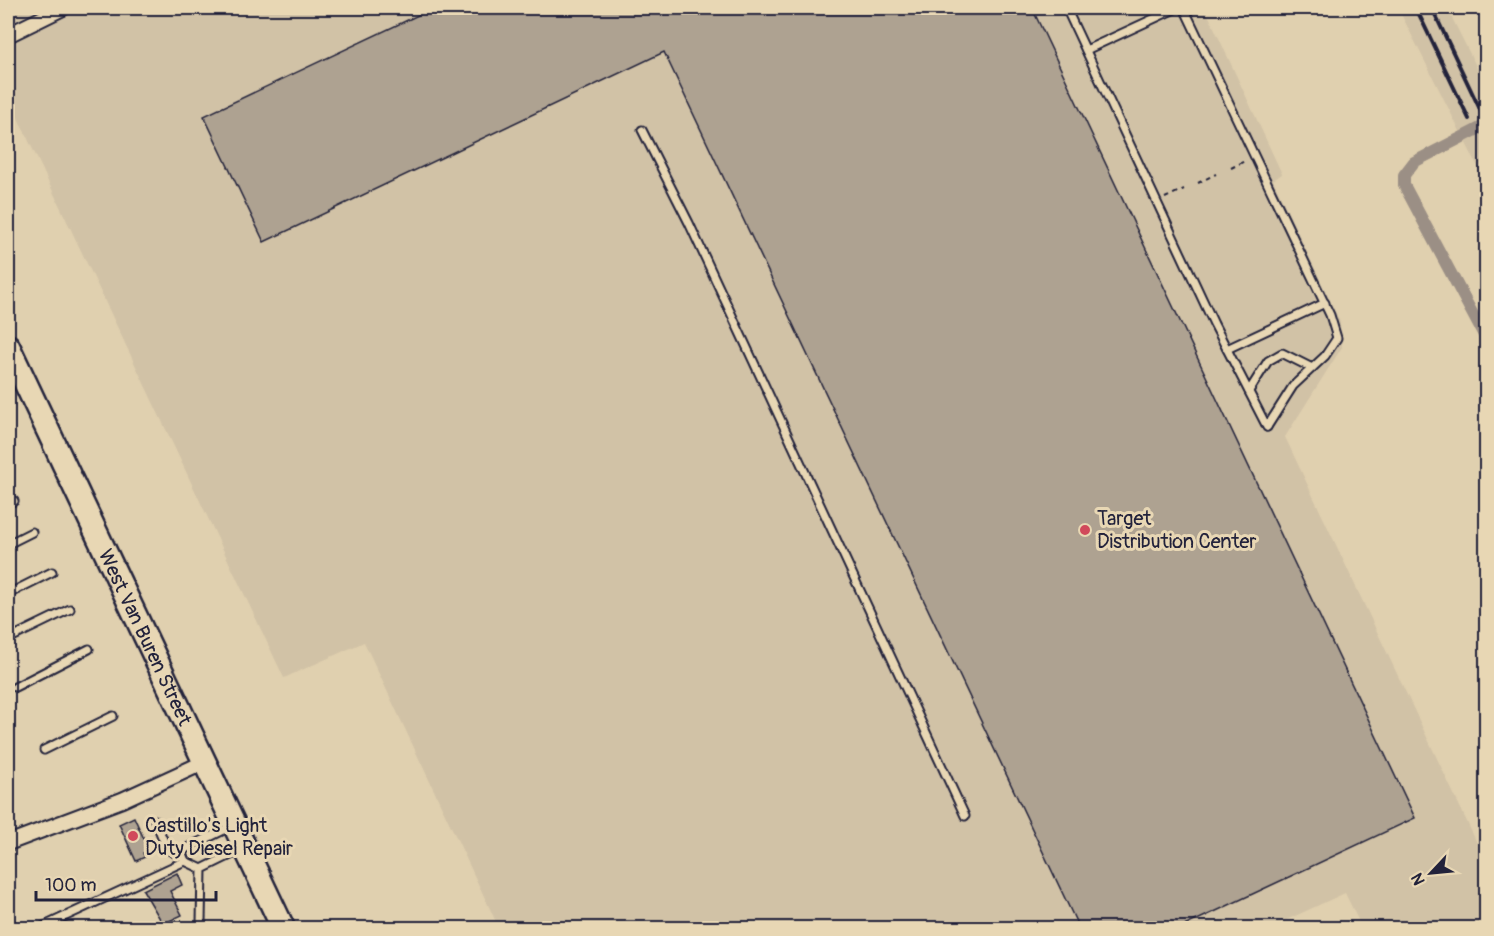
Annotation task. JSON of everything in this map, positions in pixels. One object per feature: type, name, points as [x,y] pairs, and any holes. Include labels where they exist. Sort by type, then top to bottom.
[{"type":"main road","name":"West Van Buren Street","points":[[8,346],[284,928]]},
{"type":"street","points":[[8,34],[63,8]]},
{"type":"street","points":[[8,843],[122,800],[205,762]]},
{"type":"lane","points":[[1066,8],[1227,349],[1267,427],[1293,386],[1325,356],[1337,338],[1324,303],[1184,8]]},
{"type":"lane","points":[[1086,50],[1177,8]]},
{"type":"lane","points":[[642,130],[694,233],[965,816]]},
{"type":"lane","points":[[1227,349],[1324,303]]},
{"type":"lane","points":[[1249,391],[1268,361],[1282,353],[1312,368]]},
{"type":"lane","points":[[8,544],[32,532]]},
{"type":"lane","points":[[8,594],[52,572]]},
{"type":"lane","points":[[8,639],[70,609]]},
{"type":"lane","points":[[15,687],[89,650]]},
{"type":"lane","points":[[44,750],[113,717]]},
{"type":"lane","points":[[154,820],[167,849],[175,854],[234,825]]},
{"type":"lane","points":[[202,869],[245,848]]},
{"type":"lane","points":[[181,851],[185,861],[202,869]]},
{"type":"lane","points":[[40,928],[185,861]]},
{"type":"lane","points":[[202,869],[201,922],[204,928]]},
{"type":"path","points":[[1231,168],[1247,160]]},
{"type":"path","points":[[1198,183],[1216,174]]},
{"type":"path","points":[[1165,198],[1184,189]]},
{"type":"shaded area","points":[[8,8],[1205,8],[1282,174],[1273,180],[1340,322],[1342,347],[1285,437],[1486,862],[1486,928],[1362,928],[1345,893],[1269,928],[499,928],[364,642],[284,678],[8,97]]},
{"type":"shaded area","points":[[1398,8],[1447,8],[1486,86],[1486,183]]},
{"type":"building","name":"Target Distribution Center","points":[[433,8],[1032,8],[1415,818],[1180,928],[1079,928],[664,52],[264,242],[204,116]]},
{"type":"building","name":"Castillo's Light Duty Diesel Repair","points":[[134,817],[149,850],[143,853],[145,857],[136,861],[119,824]]},
{"type":"building","points":[[177,873],[182,885],[170,891],[182,915],[163,924],[143,890]]},
{"type":"waterway","points":[[1486,125],[1414,162],[1404,175],[1404,185],[1486,339]]},
{"type":"railway","points":[[1416,8],[1469,119]]},
{"type":"railway","points":[[1432,8],[1486,122]]},
{"type":"place","name":"Target Distribution Center","points":[[1085,530]]},
{"type":"place","name":"Castillo's Light Duty Diesel Repair","points":[[133,836]]}]
